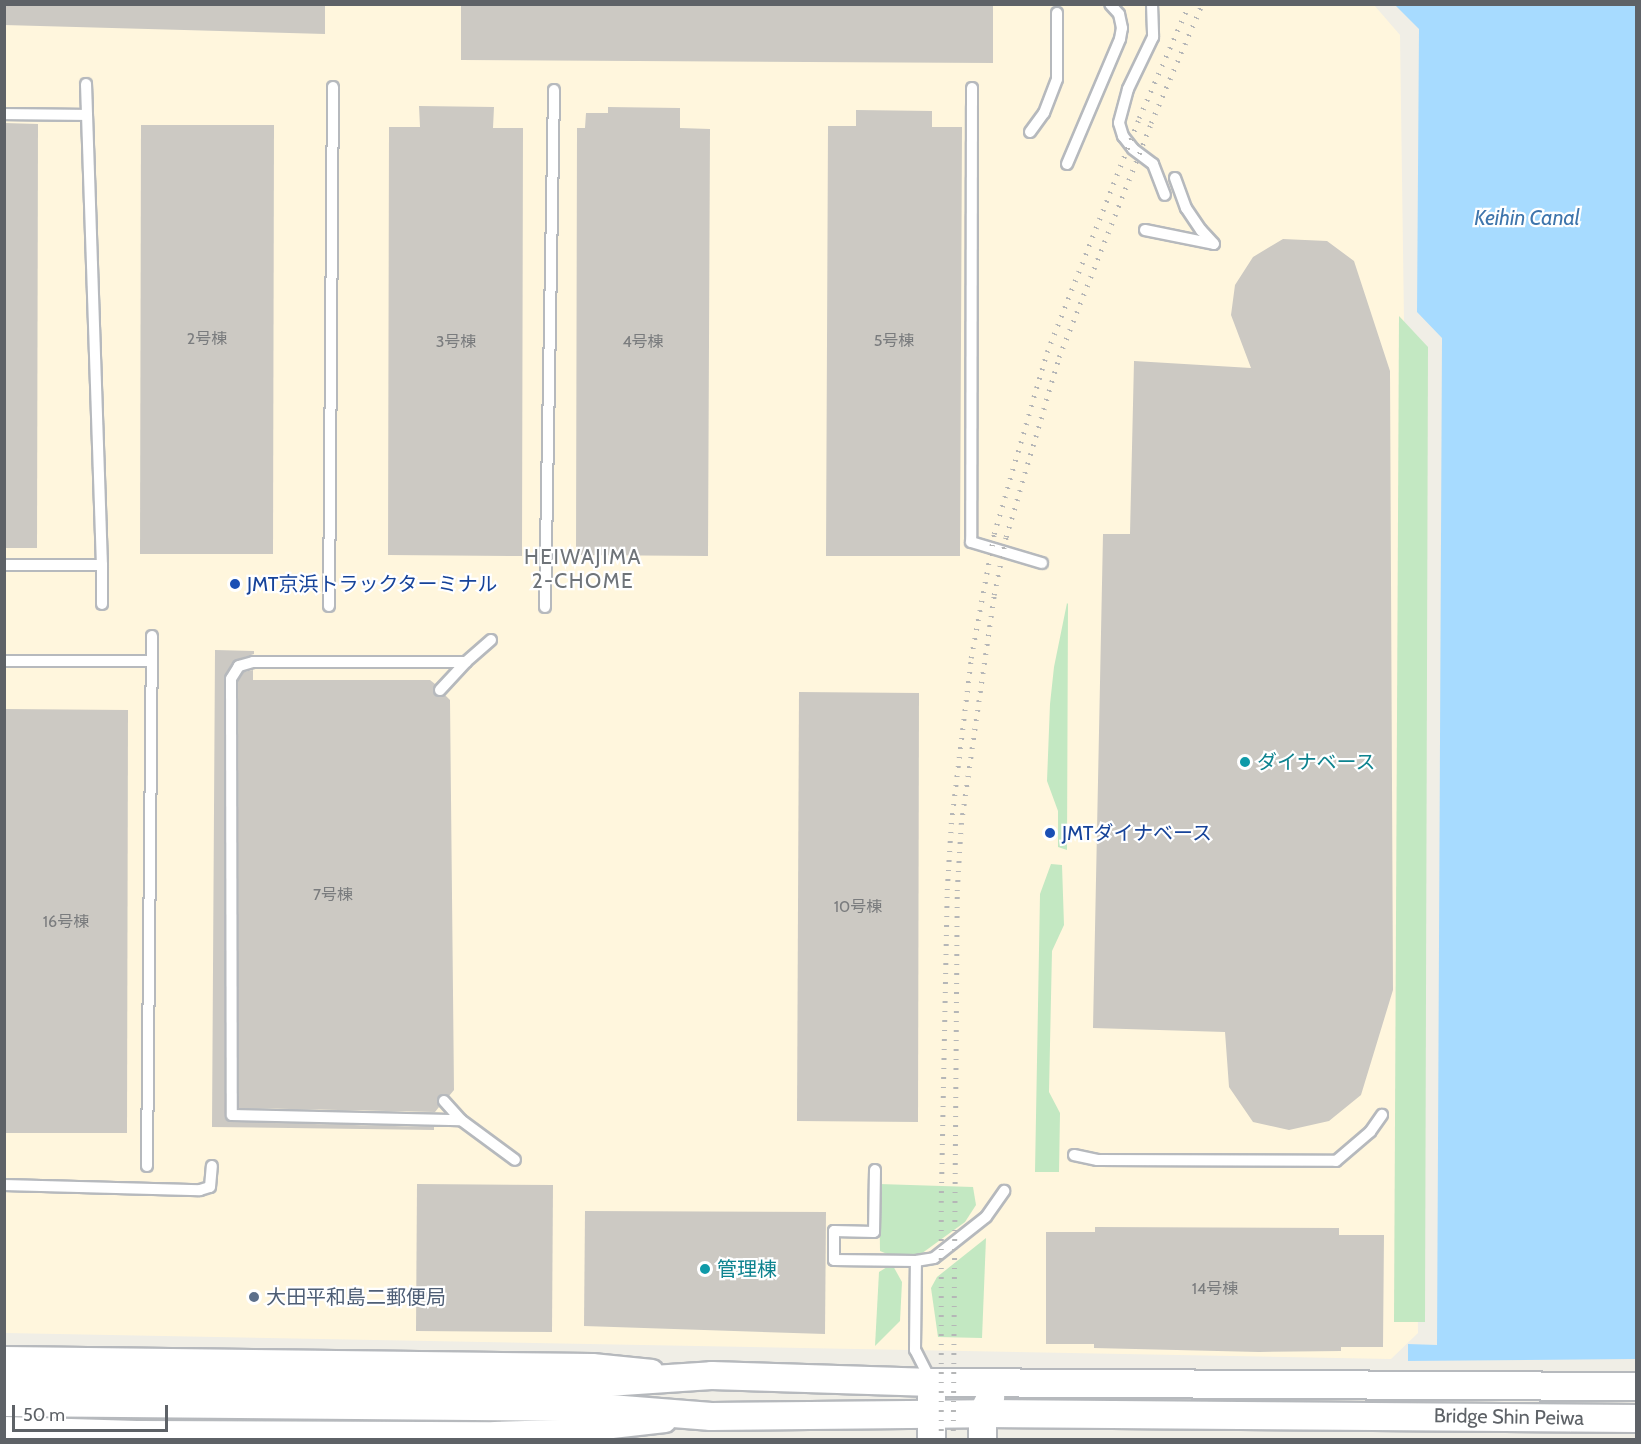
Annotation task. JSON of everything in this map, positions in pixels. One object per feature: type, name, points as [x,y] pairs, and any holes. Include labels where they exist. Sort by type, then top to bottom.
[{"type":"street","points":[[4,1357],[592,1364],[711,1376]]},
{"type":"street","name":"Bridge Shin Peiwa","points":[[300,1393],[592,1383],[711,1376],[932,1382],[1636,1386]]},
{"type":"street","points":[[4,1379],[300,1393]]},
{"type":"street","points":[[931,1426],[932,1382]]},
{"type":"street","points":[[982,1440],[982,1413],[998,1382]]},
{"type":"street","name":"Bridge Shin Peiwa","points":[[300,1393],[931,1426],[982,1413],[1636,1418]]},
{"type":"street","points":[[4,1402],[300,1393]]},
{"type":"street","points":[[4,1427],[136,1435],[494,1436],[594,1429],[711,1416]]},
{"type":"lane","points":[[1067,164],[1120,39],[1122,28],[1119,14],[1110,4]]},
{"type":"lane","points":[[1152,4],[1153,37],[1128,89],[1119,123],[1123,136],[1133,149],[1153,164],[1165,195]]},
{"type":"lane","points":[[1030,132],[1044,113],[1057,79],[1057,13]]},
{"type":"lane","points":[[86,84],[102,604]]},
{"type":"lane","points":[[329,606],[333,87]]},
{"type":"lane","points":[[972,88],[971,542],[1042,563]]},
{"type":"lane","points":[[545,607],[554,90]]},
{"type":"lane","points":[[4,114],[87,115]]},
{"type":"lane","points":[[1145,230],[1214,244],[1186,208],[1175,178]]},
{"type":"lane","points":[[4,565],[102,565]]},
{"type":"lane","points":[[147,1166],[152,636]]},
{"type":"lane","points":[[440,690],[491,640]]},
{"type":"lane","points":[[4,661],[152,661]]},
{"type":"lane","points":[[461,1120],[232,1115],[231,679],[239,666],[252,662],[466,662]]},
{"type":"lane","points":[[444,1101],[461,1120],[515,1160]]},
{"type":"lane","points":[[1074,1155],[1097,1160],[1336,1161],[1370,1132],[1382,1115]]},
{"type":"lane","points":[[4,1185],[200,1190],[210,1187],[212,1166]]},
{"type":"lane","points":[[875,1170],[874,1232],[834,1231],[834,1260],[916,1261],[934,1258],[986,1217],[1004,1191]]},
{"type":"lane","points":[[916,1261],[915,1350],[932,1382]]},
{"type":"shaded area","points":[[5,5],[1374,5],[1400,35],[1418,1333],[1391,1359],[5,1333]]},
{"type":"green space","points":[[1399,316],[1428,347],[1425,1322],[1394,1322]]},
{"type":"green space","points":[[1067,603],[1067,850],[1058,847],[1058,811],[1047,781],[1054,667]]},
{"type":"green space","points":[[1051,864],[1062,865],[1064,925],[1052,951],[1049,1092],[1060,1113],[1059,1172],[1035,1172],[1040,894]]},
{"type":"green space","points":[[879,1184],[973,1187],[976,1205],[965,1222],[914,1259],[897,1258],[880,1251]]},
{"type":"green space","points":[[986,1238],[982,1338],[938,1337],[931,1288],[937,1277]]},
{"type":"green space","points":[[892,1264],[902,1282],[900,1321],[875,1346],[879,1272]]},
{"type":"water","name":"Keihin Canal","points":[[1395,5],[1636,5],[1636,1439],[1408,1439],[1408,1344],[1437,1345],[1442,338],[1417,312],[1419,29]]},
{"type":"pier","points":[[1636,1359],[1636,1439],[1405,1439],[1405,1361]]},
{"type":"building","points":[[4,4],[325,4],[325,34],[4,25]]},
{"type":"building","points":[[461,4],[993,4],[993,63],[461,60]]},
{"type":"building","points":[[419,106],[494,107],[493,128],[523,128],[522,556],[388,555],[389,127],[420,127]]},
{"type":"building","points":[[608,107],[680,108],[680,128],[710,129],[708,556],[576,555],[577,128],[585,128],[586,113],[608,113]]},
{"type":"building","points":[[856,110],[932,111],[932,127],[962,127],[960,556],[826,556],[828,126],[856,126]]},
{"type":"building","points":[[4,123],[38,124],[37,548],[4,548]]},
{"type":"building","points":[[141,125],[274,125],[273,554],[140,554]]},
{"type":"building","name":"ダイナベース","points":[[1283,239],[1327,241],[1354,261],[1390,371],[1393,990],[1361,1095],[1329,1121],[1289,1130],[1253,1122],[1229,1087],[1225,1032],[1093,1028],[1103,534],[1130,534],[1134,361],[1251,368],[1231,315],[1235,285],[1253,257]]},
{"type":"building","points":[[215,650],[254,651],[254,654],[233,661],[224,679],[225,1118],[232,1122],[434,1127],[434,1130],[212,1127]]},
{"type":"building","points":[[253,670],[253,680],[430,680],[435,684],[435,695],[439,697],[445,695],[450,700],[454,1090],[449,1096],[443,1094],[439,1096],[437,1102],[439,1107],[435,1112],[239,1108],[238,681],[244,672]]},
{"type":"building","points":[[799,692],[919,693],[918,1122],[797,1121]]},
{"type":"building","points":[[4,709],[128,710],[127,1133],[4,1133]]},
{"type":"building","points":[[417,1184],[553,1185],[552,1332],[416,1331]]},
{"type":"building","name":"管理棟","points":[[585,1211],[826,1212],[825,1334],[584,1326]]},
{"type":"building","points":[[1095,1227],[1339,1228],[1339,1235],[1384,1235],[1383,1347],[1341,1347],[1341,1351],[1259,1352],[1094,1348],[1094,1344],[1046,1344],[1046,1232],[1095,1232]]},
{"type":"railway","points":[[941,1440],[941,1202],[947,890],[951,824],[971,658],[994,534],[1047,352],[1139,118],[1189,4]]},
{"type":"railway","points":[[953,1440],[957,891],[961,824],[994,595],[1006,537],[1059,357],[1151,123],[1202,4]]},
{"type":"place","name":"JMT京浜トラックターミナル","points":[[235,584]]},
{"type":"place","name":"ダイナベース","points":[[1245,762]]},
{"type":"place","name":"JMTダイナベース","points":[[1050,833]]},
{"type":"place","name":"管理棟","points":[[705,1269]]},
{"type":"place","name":"大田平和島二郵便局","points":[[254,1297]]},
{"type":"district","name":"HEIWAJIMA 2-CHOME","points":[[583,569]]}]
